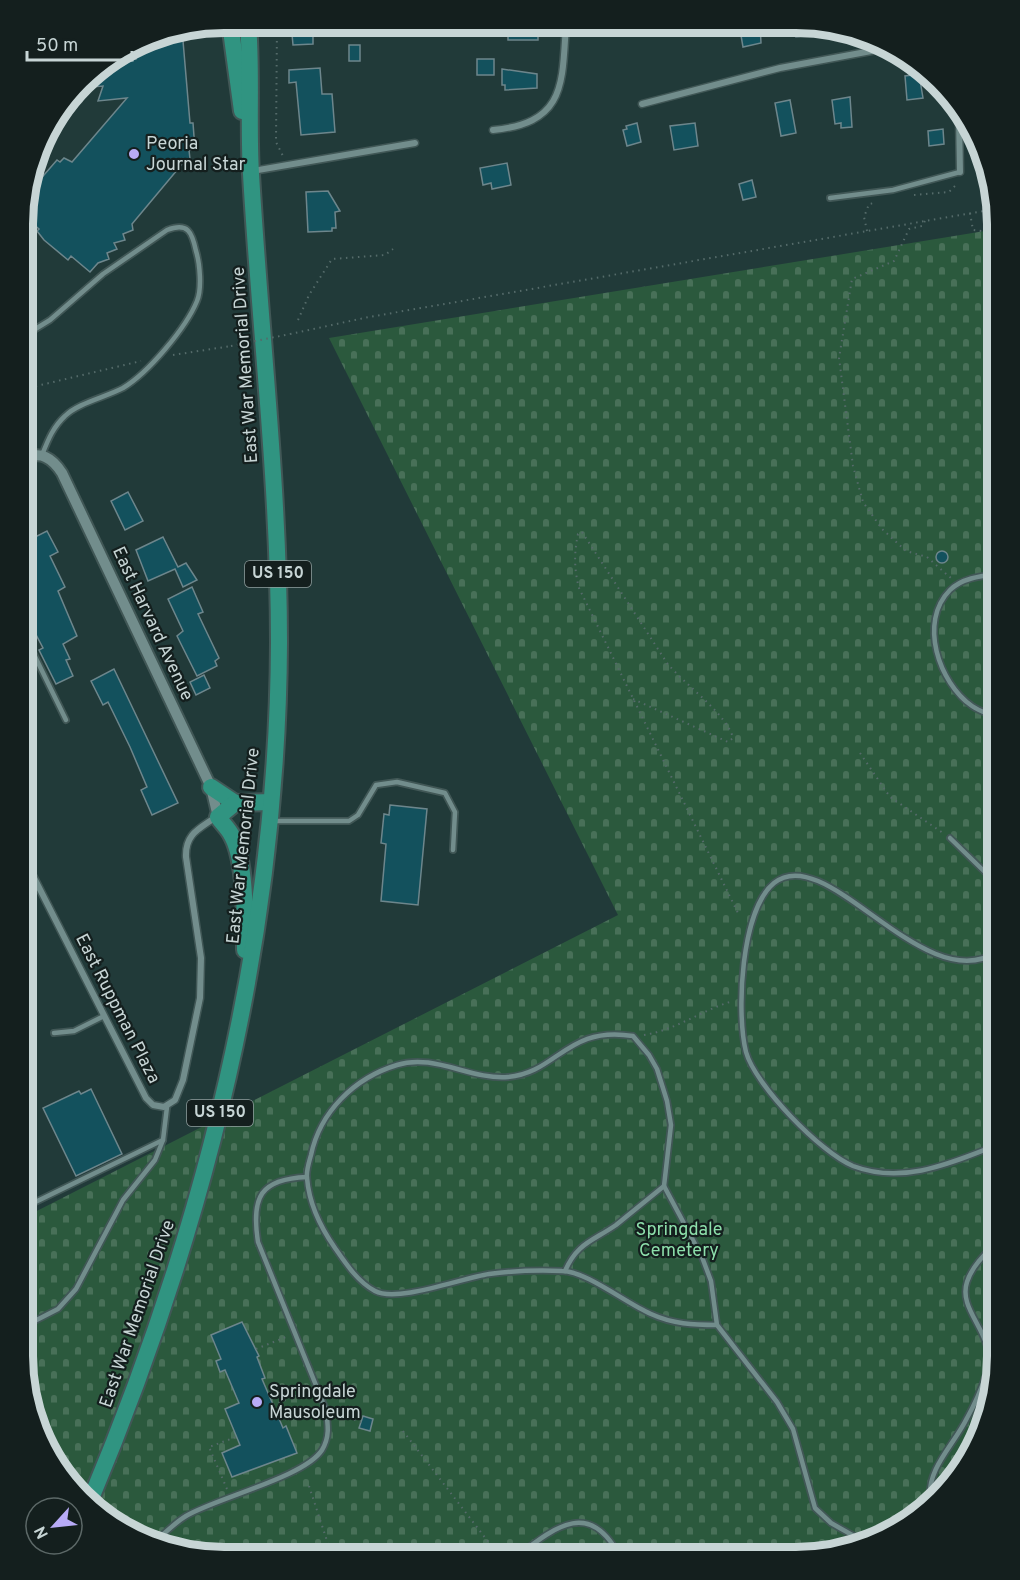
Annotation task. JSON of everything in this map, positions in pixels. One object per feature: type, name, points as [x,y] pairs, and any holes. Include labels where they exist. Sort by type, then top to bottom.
[{"type":"highway","name":"East War Memorial Drive","points":[[232,33],[251,171]]},
{"type":"highway","name":"East War Memorial Drive","points":[[93,1494],[117,1434],[170,1286],[201,1188],[240,1024],[259,911],[269,821],[278,686],[278,549],[251,171],[248,33]]},
{"type":"highway","points":[[211,787],[235,803],[271,802]]},
{"type":"highway","points":[[235,803],[218,817],[232,835],[242,883],[245,952],[240,1024]]},
{"type":"street","points":[[493,130],[520,126],[541,116],[556,95],[563,74],[565,33]]},
{"type":"street","points":[[642,104],[780,68],[874,50]]},
{"type":"street","points":[[959,125],[960,172]]},
{"type":"street","points":[[251,171],[415,143]]},
{"type":"street","points":[[33,457],[39,455]]},
{"type":"street","name":"East Harvard Avenue","points":[[39,455],[54,462],[66,479],[211,787],[218,817]]},
{"type":"street","name":"East Ruppman Plaza","points":[[33,876],[146,1098],[156,1107],[167,1107],[175,1100],[183,1080],[200,998],[201,958],[187,844],[196,830],[218,817]]},
{"type":"lane","points":[[830,198],[893,190],[960,172]]},
{"type":"lane","points":[[33,330],[50,320],[103,274],[167,230],[179,225],[186,228],[194,240],[199,262],[198,300],[160,357],[126,386],[66,415],[53,429],[39,455]]},
{"type":"lane","points":[[987,575],[965,580],[949,591],[938,611],[934,635],[936,651],[954,688],[972,705],[987,713]]},
{"type":"lane","points":[[33,652],[66,720]]},
{"type":"lane","points":[[269,821],[348,821],[358,815],[376,785],[398,782],[445,794],[455,812],[453,850]]},
{"type":"lane","points":[[950,838],[987,874]]},
{"type":"lane","points":[[987,956],[969,959],[949,957],[913,945],[860,904],[818,881],[793,874],[775,882],[759,900],[747,938],[742,999],[746,1053],[770,1094],[815,1140],[852,1166],[890,1173],[933,1170],[987,1149]]},
{"type":"lane","points":[[54,1033],[74,1030],[104,1016]]},
{"type":"lane","points":[[717,1325],[680,1325],[650,1314],[596,1283],[565,1271],[492,1274],[394,1296],[376,1292],[346,1264],[323,1230],[315,1210],[307,1177],[313,1145],[324,1120],[337,1102],[354,1087],[396,1065],[420,1061],[486,1077],[508,1077],[533,1069],[580,1040],[599,1034],[633,1036],[644,1048],[657,1069],[667,1101],[671,1125],[664,1186],[702,1257],[711,1281],[717,1325],[777,1402],[794,1429],[815,1508],[831,1523],[855,1537]]},
{"type":"lane","points":[[33,1322],[50,1314],[68,1300],[123,1200],[155,1160],[163,1140],[167,1107]]},
{"type":"lane","points":[[33,1203],[163,1140]]},
{"type":"lane","points":[[162,1536],[187,1515],[272,1482],[321,1453],[328,1439],[326,1410],[258,1242],[254,1218],[261,1196],[270,1185],[281,1178],[307,1177]]},
{"type":"lane","points":[[565,1271],[572,1255],[585,1242],[613,1227],[664,1186]]},
{"type":"lane","points":[[987,1253],[966,1283],[968,1305],[987,1344]]},
{"type":"lane","points":[[929,1493],[928,1484],[967,1419],[986,1372]]},
{"type":"lane","points":[[530,1547],[552,1531],[573,1521],[585,1522],[595,1527],[612,1547]]},
{"type":"path","points":[[276,33],[276,142],[287,165]]},
{"type":"path","points":[[914,195],[949,192],[958,185],[960,172]]},
{"type":"path","points":[[867,231],[864,217],[869,204],[880,201]]},
{"type":"path","points":[[168,356],[231,346],[369,317],[986,210]]},
{"type":"path","points":[[970,213],[973,230],[987,232]]},
{"type":"path","points":[[925,221],[922,226],[909,229],[894,261],[852,279],[839,358],[853,466],[863,502],[882,529],[906,552],[927,557],[950,576]]},
{"type":"path","points":[[298,320],[309,295],[332,259],[385,255],[393,249]]},
{"type":"path","points":[[33,387],[136,362]]},
{"type":"path","points":[[33,442],[39,455]]},
{"type":"path","points":[[633,699],[728,742],[733,738],[731,729],[719,714],[683,683],[667,663],[582,532],[578,534],[574,570],[579,588],[633,699],[638,706],[738,913]]},
{"type":"path","points":[[860,753],[890,797],[950,838]]},
{"type":"path","points":[[633,1036],[659,1033],[719,1005],[742,999]]},
{"type":"path","points":[[256,1349],[278,1340]]},
{"type":"path","points":[[273,1405],[302,1393]]},
{"type":"path","points":[[326,1410],[361,1422]]},
{"type":"path","points":[[403,1431],[492,1547]]},
{"type":"path","points":[[226,1489],[209,1448],[236,1437]]},
{"type":"path","points":[[309,1486],[329,1547]]},
{"type":"green space","name":"Springdale Cemetery","points":[[987,231],[987,1369],[977,1418],[961,1452],[948,1472],[912,1508],[869,1532],[846,1540],[809,1547],[224,1547],[199,1545],[151,1532],[108,1508],[72,1472],[48,1429],[40,1406],[33,1369],[33,1213],[618,915],[329,338]]},
{"type":"building","points":[[313,33],[313,44],[293,45],[292,34]]},
{"type":"building","points":[[508,33],[538,33],[538,40],[508,40]]},
{"type":"building","points":[[741,33],[760,33],[761,43],[743,47]]},
{"type":"building","points":[[796,33],[814,34],[796,37]]},
{"type":"building","name":"Peoria Journal Star","points":[[183,38],[190,123],[193,123],[195,150],[189,150],[190,159],[183,160],[183,163],[132,224],[133,230],[123,234],[125,240],[114,243],[117,249],[107,253],[109,259],[98,263],[90,272],[71,256],[68,260],[37,231],[39,229],[33,224],[39,181],[57,160],[60,162],[64,158],[72,162],[127,98],[98,101],[103,86],[92,86],[118,65],[127,60],[136,59],[136,55],[162,43]]},
{"type":"building","points":[[349,45],[360,45],[360,61],[349,61]]},
{"type":"building","points":[[477,59],[494,59],[494,75],[477,75]]},
{"type":"building","points":[[320,68],[322,94],[332,94],[335,132],[301,135],[296,82],[289,83],[289,70]]},
{"type":"building","points":[[502,69],[537,74],[537,88],[505,90],[505,85],[502,85]]},
{"type":"building","points":[[915,75],[920,79],[923,98],[907,100],[905,76]]},
{"type":"building","points":[[850,97],[852,127],[841,128],[841,123],[835,124],[832,100]]},
{"type":"building","points":[[790,100],[796,133],[781,136],[775,103]]},
{"type":"building","points":[[637,123],[641,142],[627,146],[623,130],[627,129],[626,126]]},
{"type":"building","points":[[695,123],[698,146],[674,150],[670,126]]},
{"type":"building","points":[[943,129],[944,144],[929,146],[928,131]]},
{"type":"building","points":[[507,163],[511,185],[492,189],[491,183],[483,185],[480,168]]},
{"type":"building","points":[[752,180],[756,197],[743,200],[739,184]]},
{"type":"building","points":[[328,191],[340,211],[335,212],[336,228],[332,228],[332,231],[308,232],[306,192]]},
{"type":"building","points":[[128,492],[143,521],[125,530],[111,501]]},
{"type":"building","points":[[47,531],[58,552],[50,556],[65,587],[58,591],[77,636],[63,644],[70,659],[66,660],[73,676],[56,684],[39,650],[43,648],[33,629],[33,538]]},
{"type":"building","points":[[163,537],[178,567],[186,563],[197,580],[183,587],[175,569],[148,581],[136,550]]},
{"type":"building","points":[[944,551],[948,557],[944,563],[940,563],[936,555]]},
{"type":"building","points":[[192,587],[203,612],[198,614],[219,658],[215,661],[217,666],[197,676],[177,636],[183,631],[168,599]]},
{"type":"building","points":[[114,669],[178,803],[152,815],[141,790],[147,787],[130,747],[108,702],[103,705],[91,681]]},
{"type":"building","points":[[204,675],[210,688],[196,695],[190,682]]},
{"type":"building","points":[[390,805],[427,809],[418,905],[381,901],[386,844],[381,843],[384,814],[389,815]]},
{"type":"building","points":[[91,1089],[122,1154],[76,1176],[43,1108],[79,1091],[81,1094]]},
{"type":"building","name":"Springdale Mausoleum","points":[[242,1322],[259,1356],[257,1357],[265,1378],[262,1379],[283,1428],[286,1426],[297,1453],[232,1477],[222,1453],[240,1445],[225,1409],[239,1403],[225,1370],[220,1372],[216,1361],[221,1359],[211,1335]]},
{"type":"building","points":[[363,1416],[373,1419],[370,1431],[359,1428]]},
{"type":"place","name":"Peoria Journal Star","points":[[134,154]]},
{"type":"place","name":"Springdale Mausoleum","points":[[257,1402]]}]
